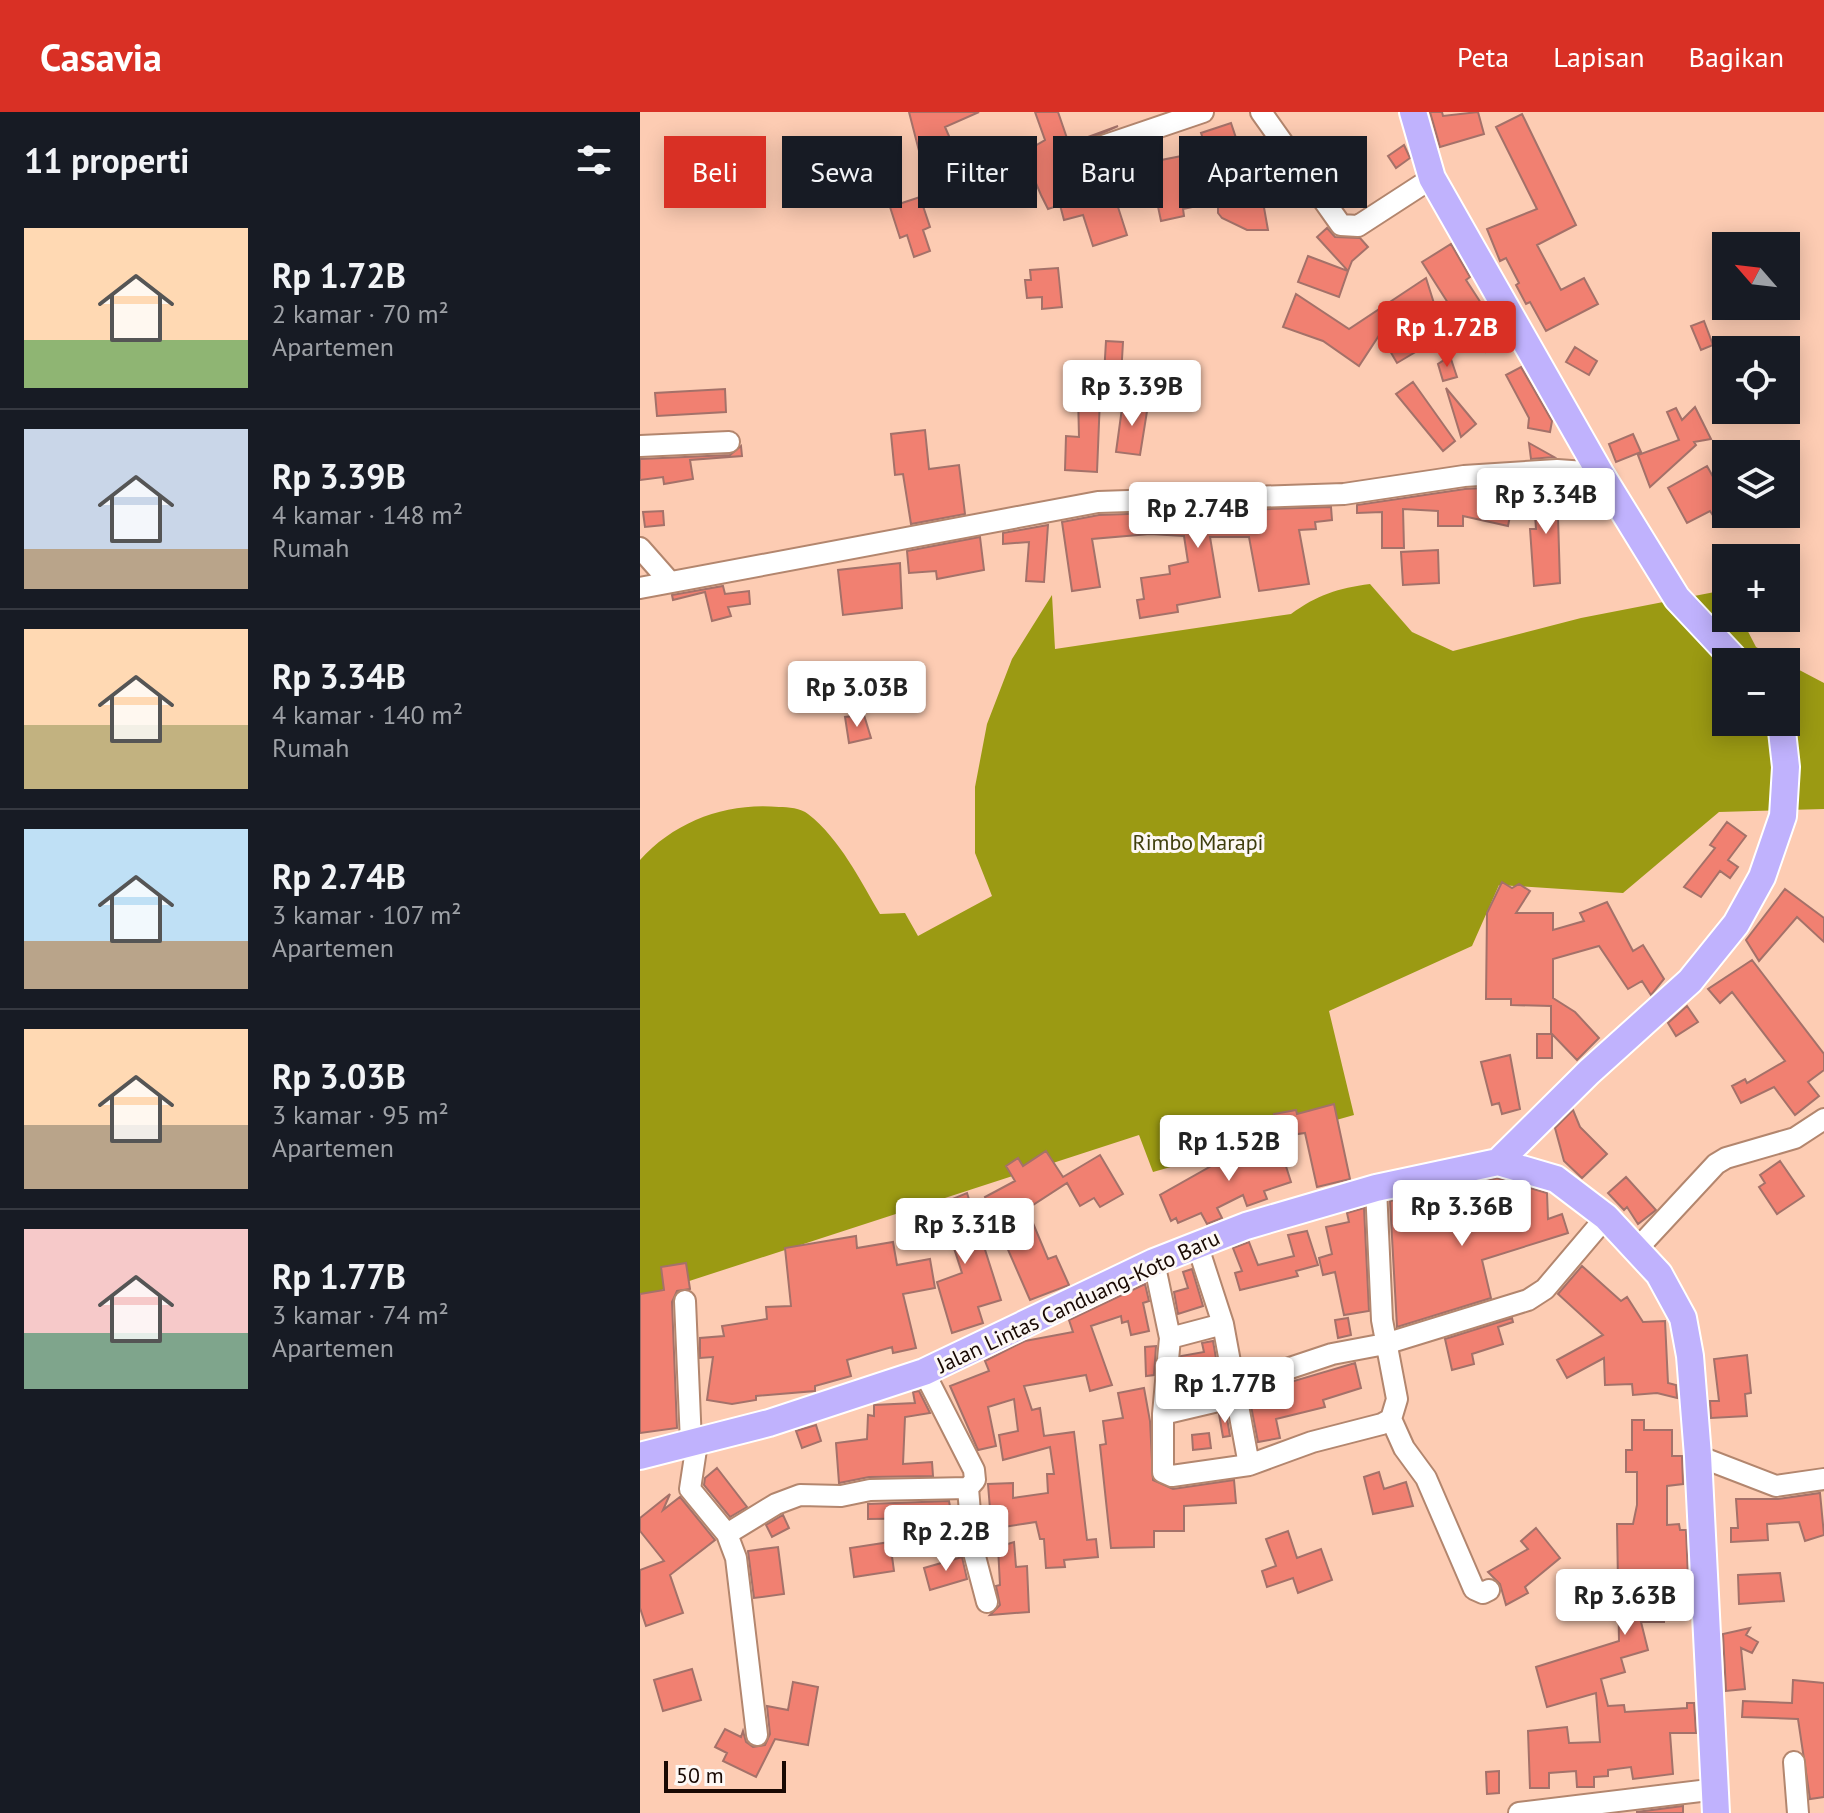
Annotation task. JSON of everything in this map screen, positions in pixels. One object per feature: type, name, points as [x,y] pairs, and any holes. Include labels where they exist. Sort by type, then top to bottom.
[{"type":"main road","points":[[1413,112],[1432,178],[1600,473],[1677,598],[1724,648]]},
{"type":"main road","name":"Jalan Lintas Canduang-Koto Baru","points":[[640,1456],[822,1407],[924,1372],[1154,1262],[1259,1222],[1376,1188],[1498,1162],[1533,1131],[1589,1072],[1690,981],[1736,924],[1762,877],[1783,816],[1786,767],[1783,736]]},
{"type":"main road","points":[[1533,1131],[1556,1179]]},
{"type":"main road","points":[[1498,1162],[1556,1179],[1606,1217],[1659,1274],[1683,1318],[1690,1356],[1698,1456],[1716,1801]]},
{"type":"street","points":[[1117,136],[1141,121],[1203,112]]},
{"type":"street","points":[[1261,112],[1341,225],[1358,226],[1432,178]]},
{"type":"street","points":[[640,446],[729,442]]},
{"type":"street","points":[[640,588],[1098,502],[1344,494],[1464,476],[1557,470],[1600,473]]},
{"type":"street","points":[[640,548],[670,582]]},
{"type":"street","points":[[1638,1248],[1716,1164],[1726,1158],[1795,1138],[1824,1119]]},
{"type":"street","points":[[1376,1188],[1385,1344],[1397,1399],[1391,1419],[1404,1448],[1426,1478],[1474,1589],[1483,1593],[1489,1590]]},
{"type":"street","points":[[1163,1414],[1269,1389],[1278,1372],[1332,1354],[1385,1344],[1528,1300],[1545,1289],[1606,1217]]},
{"type":"street","points":[[1197,1244],[1223,1324],[1249,1465]]},
{"type":"street","points":[[1154,1262],[1170,1338],[1163,1414],[1163,1472],[1172,1476],[1249,1465],[1391,1419]]},
{"type":"street","points":[[685,1301],[694,1443],[690,1489],[727,1534],[736,1558],[757,1735]]},
{"type":"street","points":[[1170,1338],[1223,1324]]},
{"type":"street","points":[[924,1372],[971,1461],[975,1480],[968,1488],[973,1549],[987,1602]]},
{"type":"street","points":[[1698,1456],[1776,1486],[1824,1479]]},
{"type":"street","points":[[727,1534],[776,1504],[800,1495],[841,1496],[870,1490],[968,1488]]},
{"type":"street","points":[[1794,1762],[1798,1813]]},
{"type":"street","points":[[1519,1813],[1716,1801]]},
{"type":"green space","name":"Rimbo Marapi","points":[[1370,584],[1412,632],[1453,651],[1581,618],[1712,593],[1712,632],[1748,632],[1758,648],[1712,648],[1712,736],[1800,736],[1800,670],[1824,683],[1824,809],[1719,812],[1623,893],[1499,885],[1472,946],[1329,1011],[1354,1115],[1153,1172],[1139,1135],[640,1297],[640,860],[669,835],[721,811],[760,806],[802,810],[840,848],[880,914],[905,913],[918,936],[992,896],[975,853],[975,787],[987,724],[1012,659],[1052,595],[1055,649],[1291,614],[1328,593]]},
{"type":"building","points":[[909,112],[979,112],[945,127],[949,136],[918,136],[918,147]]},
{"type":"building","points":[[1035,112],[1058,112],[1066,136],[1053,136],[1053,207],[1048,209],[1037,186],[1037,145],[1045,140]]},
{"type":"building","points":[[1430,112],[1442,112],[1443,116],[1478,112],[1484,134],[1440,147]]},
{"type":"building","points":[[1522,114],[1576,225],[1537,245],[1561,290],[1584,278],[1598,304],[1546,331],[1530,302],[1526,304],[1506,258],[1500,261],[1487,229],[1537,209],[1496,127]]},
{"type":"building","points":[[1231,123],[1235,136],[1202,136],[1201,133]]},
{"type":"building","points":[[1404,145],[1410,158],[1396,168],[1388,156]]},
{"type":"building","points":[[1179,156],[1179,208],[1188,208],[1183,209],[1184,216],[1161,221],[1158,208],[1163,208],[1163,160]]},
{"type":"building","points":[[918,198],[918,208],[924,208],[930,227],[923,230],[930,251],[914,257],[907,235],[900,238],[890,208],[902,208],[902,203]]},
{"type":"building","points":[[1061,208],[1118,208],[1127,235],[1093,246],[1083,215],[1064,220]]},
{"type":"building","points":[[1218,208],[1264,208],[1268,230],[1247,230],[1218,213]]},
{"type":"building","points":[[1327,228],[1335,237],[1360,238],[1368,247],[1352,261],[1348,271],[1317,237]]},
{"type":"building","points":[[1451,244],[1470,277],[1466,280],[1505,340],[1486,352],[1476,337],[1484,331],[1475,317],[1462,325],[1422,262]]},
{"type":"building","points":[[1308,256],[1348,271],[1339,297],[1298,282]]},
{"type":"building","points":[[1058,268],[1062,307],[1042,309],[1042,297],[1027,298],[1025,280],[1031,280],[1030,270]]},
{"type":"building","points":[[1426,278],[1444,335],[1397,363],[1380,334],[1359,366],[1323,341],[1283,327],[1296,294],[1349,329]]},
{"type":"building","points":[[1704,321],[1712,345],[1701,350],[1691,326]]},
{"type":"building","points":[[1106,341],[1123,342],[1121,376],[1104,375]]},
{"type":"building","points":[[1575,347],[1597,361],[1589,375],[1566,362]]},
{"type":"building","points":[[1450,356],[1457,377],[1443,381],[1438,364]]},
{"type":"building","points":[[1521,367],[1552,421],[1550,432],[1528,428],[1529,418],[1506,375]]},
{"type":"building","points":[[1413,382],[1455,441],[1443,451],[1396,394]]},
{"type":"building","points":[[1446,388],[1476,424],[1461,437]]},
{"type":"building","points":[[725,389],[726,412],[657,416],[655,393]]},
{"type":"building","points":[[1078,395],[1100,398],[1097,472],[1065,470],[1066,436],[1079,437]]},
{"type":"building","points":[[1123,401],[1148,405],[1140,455],[1116,452]]},
{"type":"building","points":[[1695,407],[1711,439],[1694,442],[1696,445],[1650,487],[1638,455],[1679,440],[1667,412],[1676,408],[1682,420]]},
{"type":"building","points":[[925,430],[929,469],[959,465],[965,514],[911,524],[903,474],[895,475],[891,434]]},
{"type":"building","points":[[1633,434],[1641,452],[1616,462],[1609,444]]},
{"type":"building","points":[[1529,443],[1554,457],[1531,459]]},
{"type":"building","points":[[741,446],[742,456],[690,460],[693,479],[664,484],[663,477],[640,480],[640,459],[730,455]]},
{"type":"building","points":[[1707,466],[1712,475],[1712,514],[1710,511],[1687,523],[1668,488]]},
{"type":"building","points":[[1557,483],[1560,583],[1534,586],[1530,529],[1536,529],[1533,485]]},
{"type":"building","points":[[1572,484],[1589,485],[1594,494],[1584,502]]},
{"type":"building","points":[[1516,486],[1508,526],[1463,516],[1463,526],[1438,526],[1438,511],[1403,509],[1404,548],[1382,548],[1382,512],[1357,513],[1357,505],[1465,489]]},
{"type":"building","points":[[1331,507],[1332,520],[1315,522],[1316,529],[1299,530],[1309,584],[1259,591],[1249,537],[1210,537],[1220,597],[1177,605],[1178,612],[1140,618],[1137,600],[1144,599],[1141,578],[1170,574],[1169,566],[1188,562],[1184,536],[1150,534],[1092,539],[1100,587],[1072,591],[1062,522],[1099,515]]},
{"type":"building","points":[[663,511],[664,525],[645,527],[643,512]]},
{"type":"building","points":[[1048,525],[1044,582],[1026,581],[1029,542],[1003,544],[1003,533]]},
{"type":"building","points":[[980,537],[984,570],[937,579],[936,571],[909,573],[907,551]]},
{"type":"building","points":[[1438,550],[1439,583],[1403,585],[1401,552]]},
{"type":"building","points":[[900,563],[902,608],[843,615],[838,570]]},
{"type":"building","points":[[723,586],[725,594],[749,591],[750,604],[728,607],[731,616],[712,621],[705,592],[673,600],[672,595]]},
{"type":"building","points":[[864,715],[871,738],[849,743],[845,717]]},
{"type":"building","points":[[1727,822],[1746,836],[1728,860],[1738,867],[1730,878],[1720,871],[1701,897],[1684,887],[1715,848],[1710,845]]},
{"type":"building","points":[[1502,882],[1512,888],[1519,884],[1530,891],[1516,913],[1553,913],[1553,930],[1584,921],[1580,913],[1607,902],[1633,951],[1643,945],[1664,979],[1651,995],[1642,981],[1628,989],[1599,946],[1553,959],[1553,998],[1575,1012],[1599,1038],[1577,1060],[1552,1034],[1552,1058],[1537,1058],[1537,1034],[1551,1034],[1551,1006],[1511,1005],[1511,999],[1486,999],[1487,913]]},
{"type":"building","points":[[1785,889],[1824,918],[1824,942],[1797,917],[1759,961],[1746,940]]},
{"type":"building","points":[[1752,960],[1824,1054],[1824,1070],[1808,1082],[1819,1096],[1795,1115],[1774,1087],[1741,1103],[1732,1086],[1745,1079],[1747,1083],[1785,1061],[1732,992],[1720,1003],[1708,989]]},
{"type":"building","points":[[1687,1006],[1698,1022],[1676,1036],[1668,1023]]},
{"type":"building","points":[[1510,1055],[1520,1109],[1502,1114],[1499,1103],[1492,1105],[1481,1062]]},
{"type":"building","points":[[1334,1104],[1350,1179],[1317,1187],[1305,1133],[1278,1137],[1274,1114],[1296,1110],[1297,1114]]},
{"type":"building","points":[[1573,1110],[1580,1127],[1607,1154],[1582,1178],[1564,1161],[1555,1128]]},
{"type":"building","points":[[1277,1138],[1291,1182],[1264,1191],[1267,1199],[1247,1206],[1243,1195],[1217,1208],[1222,1218],[1207,1224],[1201,1213],[1178,1223],[1176,1218],[1171,1221],[1160,1195],[1238,1151]]},
{"type":"building","points":[[1046,1151],[1063,1177],[1100,1155],[1123,1194],[1100,1207],[1094,1198],[1080,1206],[1067,1183],[1027,1209],[1048,1259],[1056,1256],[1069,1285],[1030,1300],[985,1197],[1015,1181],[1006,1166],[1018,1158],[1023,1166]]},
{"type":"building","points":[[1780,1161],[1804,1196],[1777,1214],[1759,1187],[1765,1183],[1760,1175]]},
{"type":"building","points":[[1626,1177],[1656,1210],[1638,1224],[1627,1207],[1624,1210],[1608,1193]]},
{"type":"building","points":[[1497,1178],[1547,1193],[1548,1219],[1562,1214],[1568,1233],[1482,1260],[1491,1298],[1397,1327],[1390,1201],[1406,1198],[1408,1214],[1429,1210],[1431,1219],[1483,1212],[1478,1183]]},
{"type":"building","points":[[967,1193],[1001,1300],[978,1307],[983,1323],[952,1333],[937,1282],[962,1273],[951,1239],[935,1244],[926,1220],[954,1211],[950,1200]]},
{"type":"building","points":[[1364,1208],[1369,1311],[1344,1315],[1335,1272],[1323,1275],[1319,1258],[1332,1254],[1326,1227],[1349,1222],[1347,1213]]},
{"type":"building","points":[[1307,1231],[1318,1265],[1296,1271],[1298,1276],[1240,1290],[1235,1273],[1242,1271],[1233,1248],[1249,1242],[1258,1265],[1294,1256],[1288,1235]]},
{"type":"building","points":[[856,1236],[857,1248],[893,1242],[897,1265],[930,1259],[935,1288],[903,1294],[916,1348],[893,1353],[892,1347],[847,1360],[851,1376],[815,1386],[815,1391],[756,1396],[756,1400],[732,1404],[707,1400],[713,1357],[700,1358],[700,1338],[724,1336],[722,1326],[767,1319],[766,1307],[791,1306],[785,1248]]},
{"type":"building","points":[[686,1263],[690,1289],[677,1291],[672,1302],[677,1428],[640,1433],[640,1294],[664,1290],[661,1267]]},
{"type":"building","points":[[1582,1266],[1621,1301],[1627,1297],[1643,1322],[1665,1321],[1668,1383],[1676,1385],[1677,1398],[1657,1393],[1633,1395],[1632,1384],[1605,1385],[1604,1358],[1567,1378],[1557,1360],[1603,1335],[1558,1294]]},
{"type":"building","points":[[1192,1269],[1203,1306],[1178,1314],[1174,1292],[1188,1288],[1183,1272]]},
{"type":"building","points":[[1145,1284],[1149,1301],[1143,1303],[1149,1331],[1131,1335],[1128,1321],[1122,1323],[1121,1316],[1091,1326],[1112,1385],[1090,1391],[1086,1375],[1024,1386],[1032,1410],[1040,1408],[1044,1436],[1074,1432],[1087,1540],[1096,1539],[1098,1557],[1064,1560],[1065,1567],[1046,1568],[1044,1539],[1040,1539],[1036,1522],[984,1530],[983,1510],[990,1509],[988,1484],[1013,1483],[1013,1498],[1048,1493],[1047,1474],[1054,1474],[1050,1447],[1003,1460],[999,1435],[1018,1431],[1014,1399],[988,1407],[996,1446],[978,1450],[950,1386],[989,1371],[985,1361],[1025,1341],[1073,1332],[1069,1320]]},
{"type":"building","points":[[1348,1318],[1351,1335],[1338,1338],[1335,1320]]},
{"type":"building","points":[[1512,1318],[1513,1322],[1498,1327],[1503,1344],[1472,1354],[1474,1364],[1452,1370],[1445,1339]]},
{"type":"building","points":[[1213,1341],[1221,1387],[1178,1397],[1181,1356],[1204,1352],[1202,1343]]},
{"type":"building","points":[[1156,1346],[1154,1375],[1146,1376],[1145,1347]]},
{"type":"building","points":[[1747,1355],[1751,1393],[1745,1394],[1747,1416],[1711,1418],[1710,1401],[1719,1401],[1714,1359]]},
{"type":"building","points":[[1355,1363],[1361,1388],[1323,1400],[1325,1407],[1276,1419],[1280,1438],[1258,1442],[1251,1406],[1276,1400],[1287,1383]]},
{"type":"building","points":[[1144,1388],[1150,1421],[1153,1480],[1173,1489],[1234,1480],[1236,1503],[1184,1506],[1184,1531],[1154,1531],[1154,1547],[1111,1548],[1100,1445],[1106,1444],[1103,1421],[1123,1418],[1118,1393]]},
{"type":"building","points":[[919,1391],[930,1413],[905,1417],[903,1464],[932,1462],[933,1476],[869,1477],[839,1483],[836,1443],[867,1439],[868,1415],[874,1416],[874,1405],[915,1403],[913,1392]]},
{"type":"building","points":[[1226,1412],[1230,1436],[1223,1437],[1219,1414]]},
{"type":"building","points":[[1632,1420],[1644,1420],[1644,1430],[1672,1430],[1672,1456],[1682,1456],[1683,1484],[1667,1486],[1667,1525],[1679,1524],[1680,1530],[1686,1530],[1689,1602],[1664,1604],[1664,1622],[1641,1622],[1648,1650],[1621,1658],[1625,1672],[1601,1679],[1608,1706],[1624,1705],[1625,1712],[1687,1708],[1687,1703],[1694,1703],[1696,1733],[1670,1733],[1673,1774],[1633,1779],[1631,1767],[1608,1770],[1608,1776],[1594,1777],[1594,1787],[1577,1787],[1576,1771],[1549,1773],[1549,1788],[1530,1788],[1528,1731],[1567,1727],[1569,1743],[1600,1742],[1596,1693],[1547,1707],[1536,1667],[1619,1641],[1617,1524],[1633,1524],[1637,1505],[1637,1472],[1626,1472],[1626,1450],[1632,1450]]},
{"type":"building","points":[[816,1425],[821,1441],[802,1448],[796,1431]]},
{"type":"building","points":[[1209,1433],[1211,1448],[1193,1450],[1192,1435]]},
{"type":"building","points":[[717,1468],[747,1507],[730,1517],[704,1485],[705,1478]]},
{"type":"building","points":[[1379,1472],[1384,1489],[1406,1482],[1413,1506],[1373,1514],[1364,1477]]},
{"type":"building","points":[[1820,1493],[1824,1535],[1805,1541],[1799,1522],[1767,1524],[1768,1540],[1731,1542],[1731,1528],[1738,1528],[1736,1499],[1778,1499]]},
{"type":"building","points":[[670,1494],[663,1510],[680,1497],[715,1540],[670,1575],[683,1613],[646,1626],[640,1608],[640,1570],[664,1561],[640,1531],[640,1518]]},
{"type":"building","points":[[949,1501],[952,1518],[868,1519],[868,1504]]},
{"type":"building","points":[[783,1515],[789,1528],[772,1537],[766,1525]]},
{"type":"building","points":[[1536,1528],[1560,1558],[1525,1587],[1528,1593],[1506,1605],[1500,1584],[1488,1572],[1528,1549],[1521,1541]]},
{"type":"building","points":[[1288,1531],[1297,1558],[1321,1549],[1332,1580],[1298,1593],[1293,1578],[1267,1587],[1262,1571],[1276,1566],[1266,1539]]},
{"type":"building","points":[[890,1542],[894,1571],[854,1577],[850,1548]]},
{"type":"building","points":[[1014,1542],[1016,1567],[1027,1566],[1029,1612],[990,1615],[1000,1605],[996,1586],[1000,1585],[998,1547]]},
{"type":"building","points":[[778,1547],[784,1594],[754,1598],[748,1551]]},
{"type":"building","points":[[962,1557],[967,1579],[930,1590],[924,1568]]},
{"type":"building","points":[[1780,1573],[1784,1601],[1739,1604],[1738,1575]]},
{"type":"building","points":[[1750,1628],[1746,1635],[1758,1642],[1752,1653],[1741,1648],[1745,1689],[1726,1691],[1723,1634]]},
{"type":"building","points":[[692,1669],[701,1700],[663,1711],[654,1680]]},
{"type":"building","points":[[1793,1680],[1824,1683],[1824,1797],[1810,1799],[1798,1719],[1742,1717],[1743,1701],[1792,1703]]},
{"type":"building","points":[[793,1682],[818,1687],[808,1745],[775,1739],[756,1777],[723,1761],[727,1753],[715,1747],[725,1729],[741,1737],[743,1731],[746,1742],[753,1747],[765,1745],[770,1734],[767,1706],[788,1710]]},
{"type":"building","points":[[1499,1771],[1499,1793],[1487,1794],[1486,1772]]},
{"type":"building","points":[[1683,1806],[1683,1813],[1637,1813],[1637,1812]]}]
